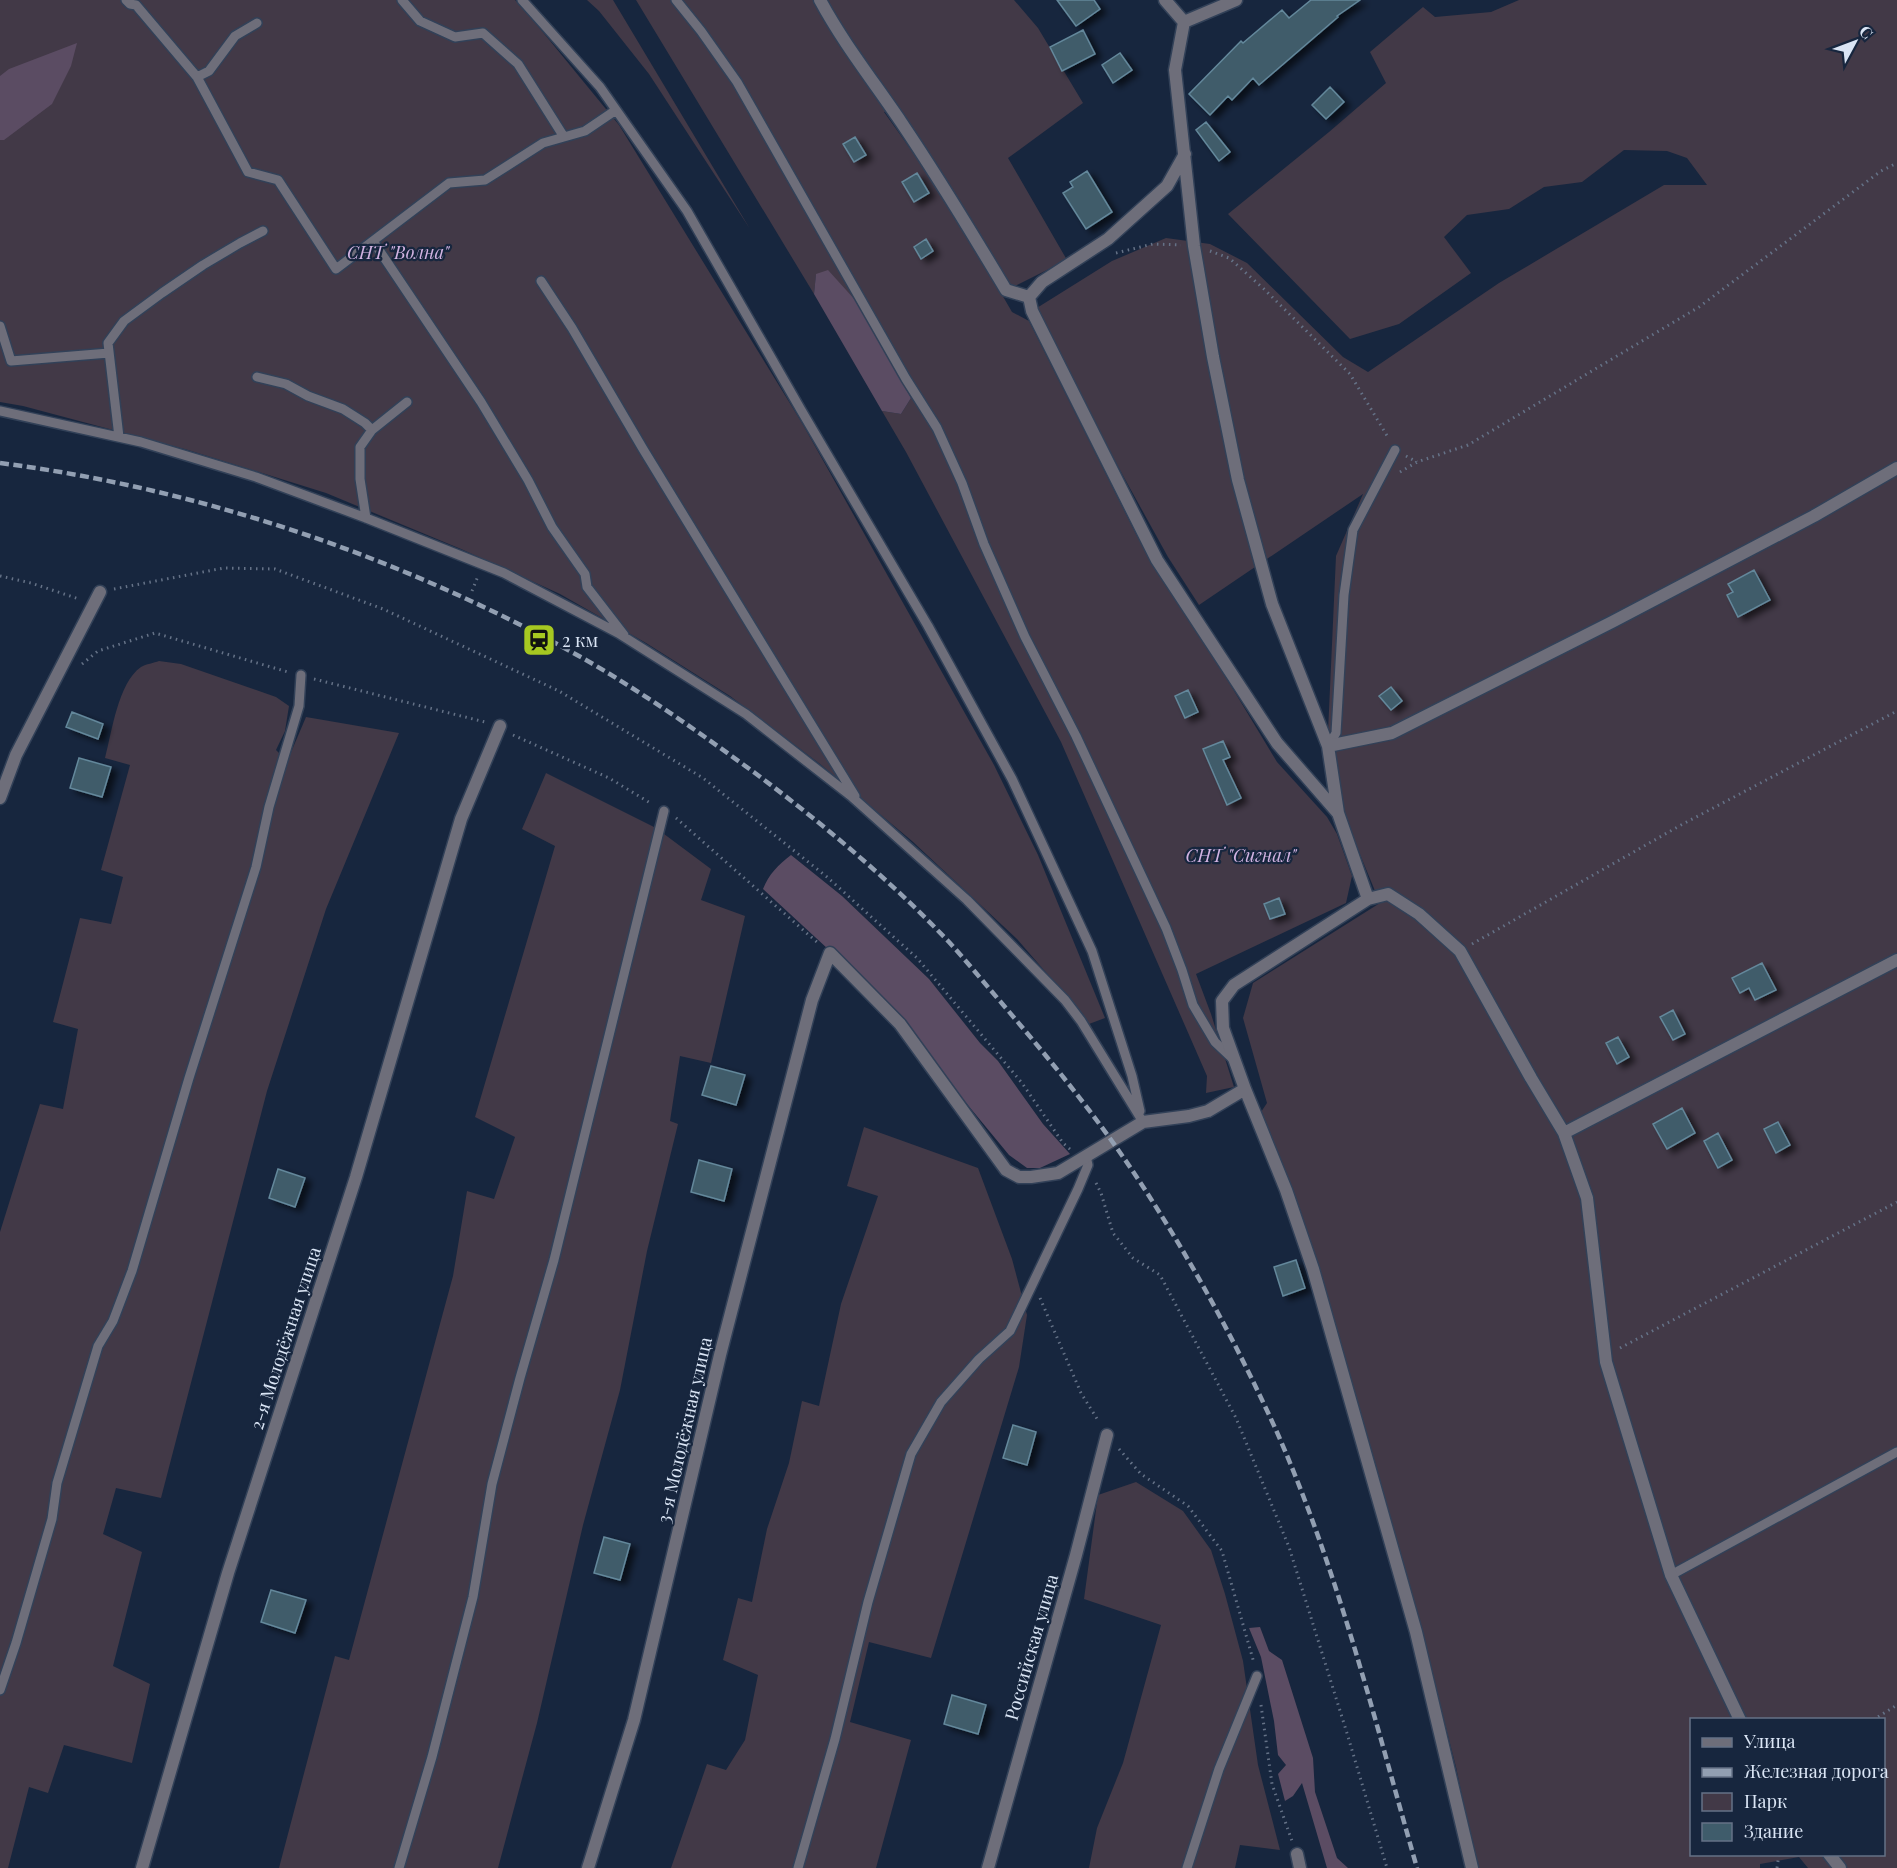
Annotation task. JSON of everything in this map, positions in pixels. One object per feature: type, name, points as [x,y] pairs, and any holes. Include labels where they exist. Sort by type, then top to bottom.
[{"type":"street","points":[[820,0],[833,25],[945,189],[1006,290],[1029,297]]},
{"type":"street","points":[[1165,0],[1184,22]]},
{"type":"street","points":[[1184,22],[1236,0]]},
{"type":"street","points":[[1184,22],[1175,70],[1194,246],[1213,357],[1238,480],[1272,604],[1328,746],[1338,813],[1368,898]]},
{"type":"street","points":[[1029,297],[1042,282],[1108,239],[1167,186],[1185,154]]},
{"type":"street","points":[[1029,297],[1032,311],[1157,560],[1277,743],[1338,813]]},
{"type":"street","points":[[1328,746],[1392,733],[1632,612],[1814,516],[1897,468]]},
{"type":"street","points":[[0,798],[16,755],[100,592]]},
{"type":"street","name":"2-я Молодёжная улица","points":[[142,1868],[228,1573],[356,1176],[461,819],[500,726]]},
{"type":"street","points":[[1472,1868],[1416,1632],[1313,1269],[1286,1191],[1223,1028],[1222,1000],[1234,985],[1368,898],[1388,894],[1419,914],[1460,951],[1564,1133],[1587,1198],[1605,1356],[1609,1373],[1671,1575],[1740,1718]]},
{"type":"street","points":[[830,953],[900,1024],[1006,1170],[1019,1177],[1058,1173],[1087,1160],[1143,1122],[1208,1111],[1245,1089]]},
{"type":"street","name":"3-я Молодёжная улица","points":[[588,1868],[634,1720],[720,1355],[812,1000],[830,953]]},
{"type":"street","points":[[1564,1133],[1897,960]]},
{"type":"street","name":"Российская улица","points":[[988,1868],[1076,1555],[1107,1435]]},
{"type":"street","points":[[1297,1854],[1300,1868]]},
{"type":"street","points":[[1831,1856],[1840,1868]]},
{"type":"lane","points":[[126,0],[136,5],[197,77],[248,172],[278,180],[336,269],[449,183],[484,180],[543,143],[585,130],[616,110]]},
{"type":"lane","points":[[402,0],[420,21],[454,37],[483,33],[518,64],[564,137]]},
{"type":"lane","points":[[522,0],[600,87],[687,211],[928,626],[1012,780],[1092,951],[1132,1076],[1143,1122]]},
{"type":"lane","points":[[676,0],[737,82],[906,379],[937,428],[1025,637],[1076,736],[1166,928],[1193,1005],[1215,1042],[1235,1061]]},
{"type":"lane","points":[[197,77],[209,71],[235,36],[258,23]]},
{"type":"lane","points":[[119,437],[108,343],[124,321],[203,264],[263,231]]},
{"type":"lane","points":[[373,241],[481,402],[528,480],[552,527],[585,574],[587,587],[628,640]]},
{"type":"lane","points":[[541,281],[572,328],[643,450],[859,803]]},
{"type":"lane","points":[[0,326],[11,361]]},
{"type":"lane","points":[[0,361],[109,353]]},
{"type":"lane","points":[[257,377],[286,384],[308,396],[343,409],[372,430]]},
{"type":"lane","points":[[366,518],[360,479],[360,447],[372,430],[407,402]]},
{"type":"lane","points":[[0,411],[141,442],[256,477],[504,573],[628,640],[746,714],[859,803],[967,900],[1065,1000],[1081,1021],[1143,1122]]},
{"type":"lane","points":[[1328,746],[1336,733],[1344,595],[1353,530],[1395,450]]},
{"type":"lane","points":[[0,1690],[29,1600],[52,1519],[57,1483],[98,1346],[113,1321],[132,1271],[192,1068],[256,867],[269,807],[299,706],[301,675]]},
{"type":"lane","points":[[399,1868],[432,1757],[470,1608],[492,1484],[519,1378],[554,1260],[664,811]]},
{"type":"lane","points":[[798,1868],[835,1738],[868,1602],[911,1454],[941,1402],[979,1359],[1010,1331],[1078,1189],[1087,1160]]},
{"type":"lane","points":[[1671,1575],[1897,1452]]},
{"type":"lane","points":[[1187,1868],[1219,1769],[1257,1676]]},
{"type":"path","points":[[1377,485],[1417,462],[1468,445],[1699,307],[1845,197],[1881,171],[1897,163]]},
{"type":"path","points":[[1115,253],[1153,244],[1194,246],[1229,258],[1264,289],[1350,374],[1395,450]]},
{"type":"path","points":[[100,592],[224,568],[275,569],[382,609],[559,691],[703,778],[826,877],[917,958],[1022,1083],[1063,1143],[1087,1160],[1101,1193],[1113,1233],[1133,1258],[1160,1275],[1236,1418],[1289,1547],[1387,1868]]},
{"type":"path","points":[[0,576],[31,583],[94,604]]},
{"type":"path","points":[[80,665],[98,651],[154,633],[301,675],[500,726],[511,734],[609,778],[681,821],[830,953]]},
{"type":"path","points":[[1460,951],[1681,825],[1897,711]]},
{"type":"path","points":[[1605,1356],[1897,1202]]},
{"type":"path","points":[[1033,1281],[1081,1393],[1107,1435],[1141,1474],[1188,1506],[1222,1551],[1257,1676],[1272,1784],[1297,1854]]},
{"type":"path","points":[[1875,1718],[1897,1706]]},
{"type":"green space","name":"СНТ \"Волна\"","points":[[0,0],[515,0],[619,125],[802,423],[994,765],[1038,855],[1105,1018],[1089,1024],[1017,939],[912,841],[820,764],[730,696],[646,643],[560,594],[461,549],[326,493],[188,450],[23,406],[0,402]]},
{"type":"green space","points":[[587,0],[613,0],[750,229],[649,74],[599,11]]},
{"type":"green space","name":"СНТ \"Сигнал\"","points":[[636,0],[1014,0],[1038,28],[1083,103],[1008,158],[1067,260],[1011,288],[949,184],[899,109],[884,112],[949,203],[1012,312],[1029,321],[1137,536],[1277,762],[1327,817],[1337,834],[1352,876],[1346,903],[1196,974],[1234,1087],[1206,1093],[1207,1076],[1061,742],[882,411],[901,414],[911,398],[856,301],[816,275],[814,294]]},
{"type":"green space","points":[[1519,0],[1897,0],[1897,1868],[1808,1868],[1799,1857],[1760,1864],[1760,1868],[1477,1868],[1456,1767],[1412,1595],[1300,1209],[1261,1112],[1267,1103],[1243,1018],[1253,983],[1380,903],[1345,818],[1328,732],[1336,556],[1363,494],[1199,605],[1168,557],[1032,311],[1112,261],[1166,238],[1210,244],[1247,263],[1343,357],[1368,372],[1499,283],[1664,185],[1707,185],[1687,158],[1667,151],[1624,150],[1582,182],[1544,187],[1509,209],[1467,215],[1444,237],[1471,273],[1399,324],[1350,339],[1228,214],[1386,83],[1370,52],[1423,7],[1435,17],[1491,12]]},
{"type":"green space","points":[[159,661],[181,664],[276,697],[289,706],[285,731],[276,750],[289,757],[306,717],[399,733],[326,909],[267,1091],[161,1498],[116,1488],[103,1534],[142,1552],[113,1666],[150,1684],[132,1763],[64,1745],[48,1793],[29,1787],[8,1868],[0,1868],[0,1232],[40,1104],[63,1109],[78,1029],[53,1022],[80,918],[111,924],[123,877],[101,870],[130,765],[105,758],[117,709],[127,684],[141,667]]},
{"type":"green space","points":[[546,773],[656,828],[711,869],[701,900],[745,916],[711,1063],[680,1056],[670,1121],[678,1124],[647,1251],[620,1390],[583,1525],[537,1723],[498,1868],[279,1868],[335,1656],[349,1660],[453,1276],[467,1191],[494,1199],[515,1137],[475,1117],[555,846],[522,829]]},
{"type":"green space","points":[[864,1127],[978,1168],[1012,1259],[1027,1315],[1019,1367],[931,1658],[869,1642],[850,1722],[911,1740],[876,1868],[671,1868],[707,1764],[726,1770],[745,1740],[758,1675],[723,1660],[738,1598],[752,1602],[767,1529],[789,1463],[802,1401],[819,1406],[841,1304],[878,1196],[847,1186]]},
{"type":"green space","points":[[1136,1482],[1183,1511],[1211,1550],[1243,1661],[1258,1765],[1280,1850],[1240,1845],[1235,1868],[1089,1868],[1097,1828],[1123,1763],[1161,1625],[1084,1599],[1098,1495]]},
{"type":"shaded area","points":[[77,43],[71,66],[52,104],[4,140],[0,140],[0,76],[9,69]]},
{"type":"shaded area","points":[[828,270],[856,301],[911,398],[901,414],[882,411],[814,294],[816,274]]},
{"type":"shaded area","points":[[791,855],[842,896],[929,979],[980,1043],[998,1061],[1043,1124],[1070,1154],[1040,1168],[1027,1168],[1009,1155],[962,1098],[906,1021],[763,889],[774,870]]},
{"type":"shaded area","points":[[1260,1627],[1269,1651],[1282,1660],[1313,1758],[1315,1792],[1337,1858],[1348,1868],[1327,1868],[1302,1783],[1293,1796],[1285,1801],[1278,1774],[1286,1765],[1278,1755],[1274,1721],[1261,1657],[1249,1628]]},
{"type":"building","points":[[1057,0],[1094,0],[1100,9],[1076,26]]},
{"type":"building","points":[[1311,0],[1360,0],[1337,16],[1259,85],[1253,78],[1232,100],[1228,96],[1210,115],[1189,94],[1241,41],[1243,43],[1282,10],[1289,18]]},
{"type":"building","points":[[1083,30],[1095,54],[1062,71],[1050,47]]},
{"type":"building","points":[[1120,53],[1132,70],[1113,83],[1102,65]]},
{"type":"building","points":[[1330,87],[1344,102],[1326,119],[1312,105]]},
{"type":"building","points":[[1206,122],[1230,152],[1219,161],[1196,130]]},
{"type":"building","points":[[855,137],[866,155],[854,162],[843,144]]},
{"type":"building","points":[[1087,171],[1112,212],[1086,229],[1063,193],[1073,187],[1070,182]]},
{"type":"building","points":[[917,173],[929,193],[914,202],[902,182]]},
{"type":"building","points":[[926,239],[933,251],[921,259],[914,247]]},
{"type":"building","points":[[1754,570],[1770,600],[1738,617],[1727,595],[1733,592],[1728,584]]},
{"type":"building","points":[[1391,687],[1402,701],[1391,710],[1379,696]]},
{"type":"building","points":[[1188,690],[1198,712],[1185,718],[1175,696]]},
{"type":"building","points":[[72,712],[103,724],[98,739],[66,727]]},
{"type":"building","points":[[1223,741],[1230,757],[1223,760],[1241,798],[1227,805],[1203,749]]},
{"type":"building","points":[[79,758],[111,767],[102,797],[70,788]]},
{"type":"building","points":[[1279,898],[1285,914],[1270,919],[1264,904]]},
{"type":"building","points":[[1762,963],[1776,990],[1755,1000],[1749,988],[1740,993],[1732,978]]},
{"type":"building","points":[[1673,1010],[1685,1034],[1673,1040],[1660,1017]]},
{"type":"building","points":[[1618,1037],[1629,1057],[1617,1064],[1606,1043]]},
{"type":"building","points":[[711,1066],[745,1075],[736,1105],[702,1095]]},
{"type":"building","points":[[1682,1108],[1695,1133],[1667,1149],[1653,1124]]},
{"type":"building","points":[[1778,1122],[1790,1145],[1776,1153],[1764,1129]]},
{"type":"building","points":[[1718,1133],[1732,1160],[1718,1168],[1704,1141]]},
{"type":"building","points":[[699,1160],[732,1169],[724,1201],[691,1192]]},
{"type":"building","points":[[278,1169],[305,1178],[295,1207],[269,1198]]},
{"type":"building","points":[[1296,1260],[1305,1288],[1283,1296],[1274,1267]]},
{"type":"building","points":[[1013,1425],[1036,1432],[1027,1465],[1003,1458]]},
{"type":"building","points":[[604,1537],[630,1544],[620,1580],[594,1573]]},
{"type":"building","points":[[271,1590],[306,1600],[295,1633],[261,1622]]},
{"type":"building","points":[[952,1695],[986,1705],[978,1734],[944,1724]]},
{"type":"railway","points":[[0,463],[76,475],[152,491],[227,510],[302,533],[447,590],[518,624],[630,686],[734,758],[831,833],[927,919],[1022,1027],[1106,1132],[1175,1237],[1245,1364],[1298,1483],[1337,1591],[1417,1868]]},
{"type":"place","name":"2 км","points":[[539,640]]}]
